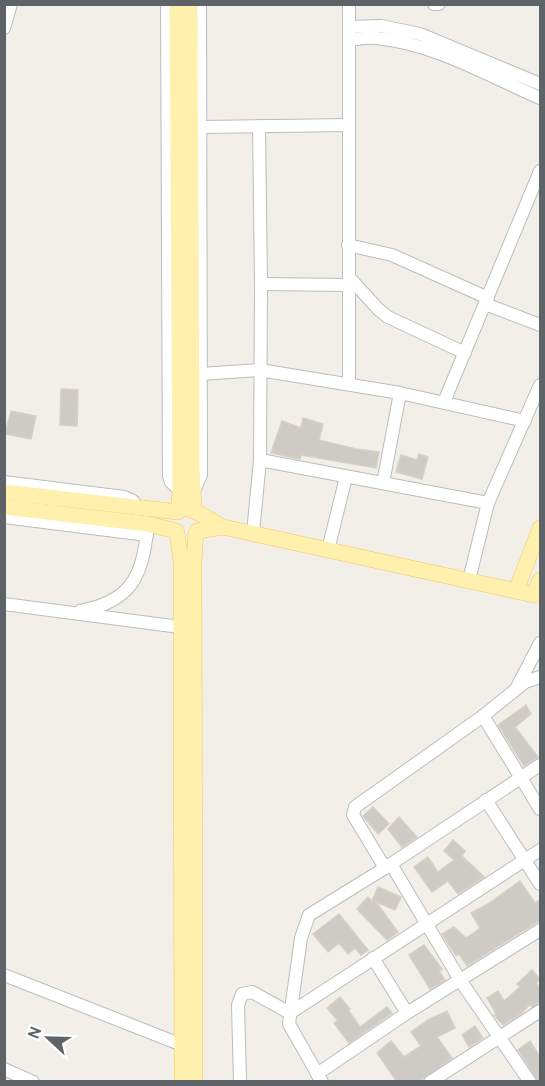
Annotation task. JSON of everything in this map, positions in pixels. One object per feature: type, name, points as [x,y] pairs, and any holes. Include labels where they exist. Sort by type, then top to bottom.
[{"type":"main road","points":[[177,4],[187,492],[200,520],[196,532],[194,561],[195,1082]]},
{"type":"main road","points":[[182,1082],[181,562],[177,531],[173,523],[187,492],[190,4]]},
{"type":"main road","points":[[4,492],[178,512],[188,508],[223,527],[537,595],[540,580]]},
{"type":"main road","points":[[4,507],[147,530],[177,531],[188,536],[196,532],[223,527]]},
{"type":"main road","points":[[516,591],[540,528]]},
{"type":"street","points":[[4,28],[11,4]]},
{"type":"street","points":[[167,4],[169,476],[171,482],[187,492],[201,476],[200,4]]},
{"type":"street","points":[[349,4],[349,383]]},
{"type":"street","points":[[434,4],[439,4]]},
{"type":"street","points":[[349,33],[381,26],[420,34],[540,84]]},
{"type":"street","points":[[349,33],[428,49],[540,98]]},
{"type":"street","points":[[201,127],[350,125]]},
{"type":"street","points":[[253,533],[260,460],[259,126]]},
{"type":"street","points":[[444,402],[540,171]]},
{"type":"street","points":[[348,246],[392,255],[540,325]]},
{"type":"street","points":[[261,284],[349,281],[388,317],[465,353]]},
{"type":"street","points":[[200,374],[260,370],[349,383],[525,421]]},
{"type":"street","points":[[469,580],[488,503],[540,385]]},
{"type":"street","points":[[383,483],[400,393]]},
{"type":"street","points":[[260,460],[488,503]]},
{"type":"street","points":[[328,550],[345,477]]},
{"type":"street","points":[[4,482],[124,497],[133,501],[137,508]]},
{"type":"street","points":[[4,517],[147,530],[145,549],[131,587],[124,594],[109,602],[69,612]]},
{"type":"street","points":[[4,604],[172,626]]},
{"type":"street","points":[[516,689],[540,643]]},
{"type":"street","points":[[530,1082],[460,980],[426,923],[353,814],[353,809],[483,716],[525,682],[540,677]]},
{"type":"street","points":[[483,716],[540,809]]},
{"type":"street","points":[[540,765],[388,866],[309,915],[301,938],[289,1024],[319,1078],[407,1014],[540,930]]},
{"type":"street","points":[[486,800],[540,884]]},
{"type":"street","points":[[290,1013],[540,850]]},
{"type":"street","points":[[373,958],[407,1014]]},
{"type":"street","points":[[4,975],[177,1043]]},
{"type":"street","points":[[240,1082],[238,1005],[242,994],[252,992],[290,1013]]},
{"type":"street","points":[[430,1082],[540,1011]]},
{"type":"street","points":[[4,1069],[33,1082]]},
{"type":"building","points":[[61,389],[78,390],[77,426],[60,425]]},
{"type":"building","points":[[11,411],[36,416],[31,439],[5,434]]},
{"type":"building","points":[[303,418],[323,424],[319,440],[379,452],[376,468],[301,455],[300,459],[271,453],[282,421],[301,428]]},
{"type":"building","points":[[419,454],[428,457],[422,479],[396,472],[401,455],[417,460]]},
{"type":"building","points":[[526,705],[531,714],[515,727],[538,757],[524,766],[498,725]]},
{"type":"building","points":[[373,807],[389,824],[378,834],[363,816]]},
{"type":"building","points":[[399,817],[417,837],[402,847],[388,829]]},
{"type":"building","points":[[453,840],[465,851],[462,856],[484,877],[458,894],[448,881],[432,892],[414,867],[428,857],[438,872],[454,860],[444,851]]},
{"type":"building","points":[[520,881],[535,903],[538,901],[540,920],[467,966],[459,954],[456,956],[442,934],[454,927],[466,938],[472,934],[480,928],[471,913]]},
{"type":"building","points":[[378,887],[401,897],[395,910],[376,902],[398,932],[387,940],[357,909],[368,897],[372,901]]},
{"type":"building","points":[[339,914],[368,950],[361,955],[355,948],[348,954],[339,943],[328,952],[313,934]]},
{"type":"building","points":[[424,945],[442,969],[439,971],[445,980],[430,989],[409,955]]},
{"type":"building","points":[[532,970],[540,979],[536,983],[540,990],[540,1003],[532,1007],[530,1004],[521,1014],[503,1025],[494,1015],[496,1014],[487,998],[498,991],[504,1001],[520,987],[517,984]]},
{"type":"building","points":[[340,997],[360,1027],[387,1007],[392,1013],[349,1043],[334,1023],[338,1021],[327,1008]]},
{"type":"building","points":[[447,1011],[455,1028],[437,1037],[452,1058],[418,1082],[397,1082],[377,1053],[391,1041],[404,1057],[421,1046],[411,1032]]},
{"type":"building","points":[[475,1026],[483,1038],[469,1047],[462,1035]]},
{"type":"building","points":[[530,1041],[540,1057],[540,1082],[518,1050]]}]
